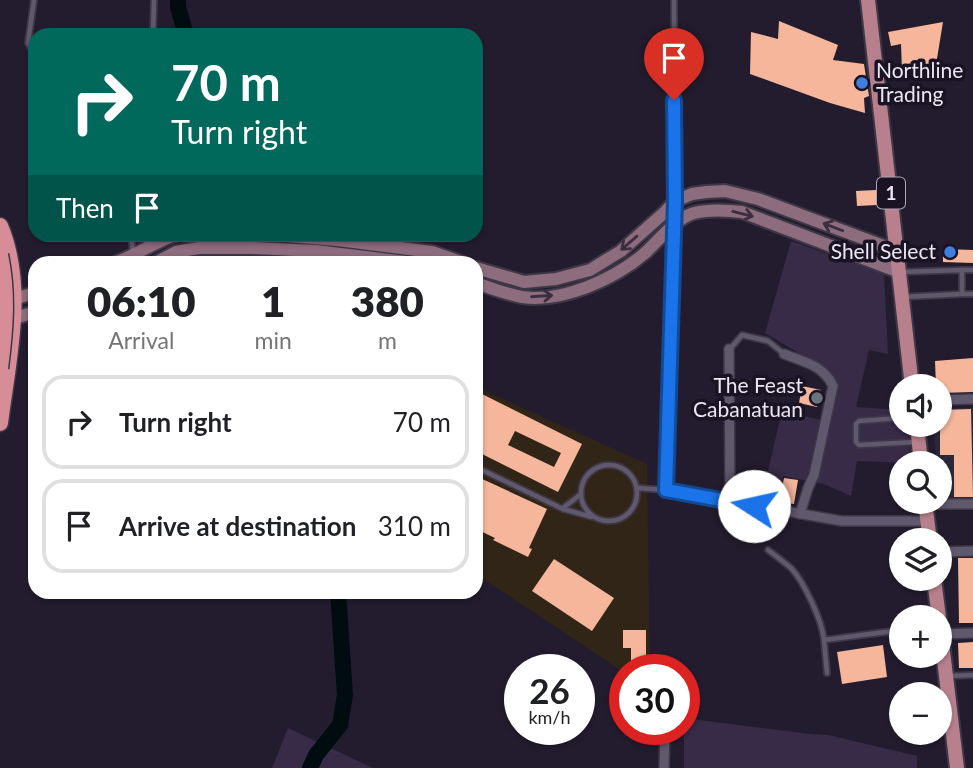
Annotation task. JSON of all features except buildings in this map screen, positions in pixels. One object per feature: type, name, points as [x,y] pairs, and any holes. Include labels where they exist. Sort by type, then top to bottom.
[{"type":"highway","points":[[0,226],[11,266],[0,423]]},
{"type":"highway","points":[[0,256],[5,293],[0,368]]},
{"type":"main road","name":"1","points":[[868,0],[911,374]]},
{"type":"main road","points":[[483,270],[524,282],[556,279],[590,270],[621,251],[675,201],[692,194],[725,191],[778,206],[897,251]]},
{"type":"main road","points":[[483,286],[523,297],[571,293],[629,266],[691,213],[717,209],[742,212],[899,272]]},
{"type":"main road","points":[[138,256],[157,242]]},
{"type":"main road","points":[[354,242],[432,252],[444,256]]},
{"type":"main road","points":[[168,256],[199,248],[252,248],[310,256]]},
{"type":"main road","points":[[7,301],[28,295]]},
{"type":"main road","points":[[6,321],[28,314]]},
{"type":"main road","points":[[918,437],[920,451]]},
{"type":"main road","points":[[927,514],[929,528]]},
{"type":"main road","points":[[946,668],[957,768]]},
{"type":"street","points":[[729,349],[730,502]]},
{"type":"street","points":[[784,354],[818,367],[828,376],[832,386],[814,475],[807,488],[800,514]]},
{"type":"street","points":[[952,400],[973,400]]},
{"type":"street","points":[[666,490],[842,521],[928,521]]},
{"type":"street","points":[[952,504],[973,504]]},
{"type":"street","points":[[952,552],[973,551]]},
{"type":"street","points":[[952,631],[973,633]]},
{"type":"street","points":[[664,768],[665,745]]},
{"type":"lane","points":[[30,28],[34,0]]},
{"type":"lane","points":[[153,28],[154,0]]},
{"type":"lane","points":[[638,488],[666,490],[675,201],[674,0]]},
{"type":"lane","points":[[962,270],[962,294]]},
{"type":"lane","points":[[899,272],[973,271]]},
{"type":"lane","points":[[902,297],[973,294]]},
{"type":"lane","points":[[729,349],[742,335],[768,341],[784,354]]},
{"type":"lane","points":[[889,419],[859,421],[856,424],[856,442],[919,442]]},
{"type":"lane","points":[[483,470],[563,509],[604,522],[614,522],[630,513],[638,497],[634,478],[627,470],[607,465],[588,474],[580,494],[588,512],[596,519]]},
{"type":"lane","points":[[563,509],[580,494]]},
{"type":"lane","points":[[768,550],[790,567],[816,612],[823,632],[827,673]]},
{"type":"lane","points":[[824,640],[889,632]]},
{"type":"lane","points":[[947,676],[973,676]]},
{"type":"shaded area","points":[[791,241],[884,274],[888,354],[869,350],[856,407],[889,409],[889,437],[908,437],[910,451],[889,451],[889,462],[857,461],[851,496],[824,484],[783,476],[777,503],[747,498],[752,475],[767,475],[782,411],[830,422],[838,387],[831,374],[819,365],[765,333]]},
{"type":"shaded area","points":[[483,390],[647,464],[650,654],[609,654],[609,662],[483,579]]},
{"type":"shaded area","points":[[952,408],[973,408],[973,509],[952,509],[952,451],[936,451],[934,437],[952,437]]},
{"type":"shaded area","points":[[700,720],[828,735],[917,756],[917,768],[684,768],[684,745],[700,745]]},
{"type":"shaded area","points":[[288,728],[373,768],[272,768]]},
{"type":"waterway","points":[[178,0],[184,28]]},
{"type":"waterway","points":[[238,242],[239,256]]},
{"type":"waterway","points":[[310,768],[316,755],[340,725],[345,695],[338,599]]},
{"type":"place","name":"Northline Trading","points":[[862,83]]},
{"type":"place","name":"Shell Select","points":[[950,252]]},
{"type":"place","name":"The Feast Cabanatuan","points":[[817,398]]},
{"type":"route","points":[[674,100],[675,201],[666,490],[754,506]]}]
